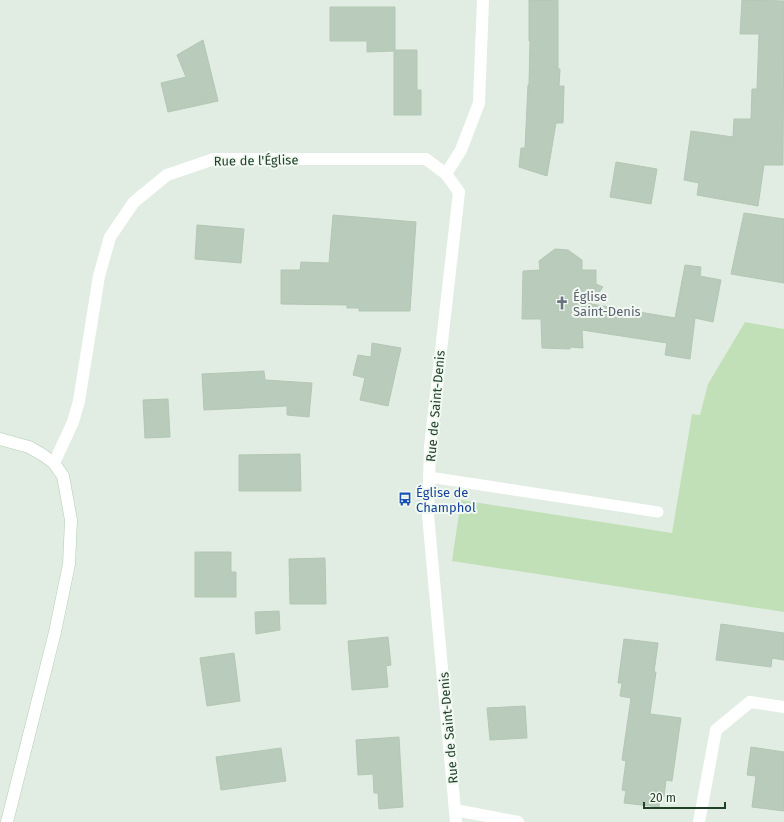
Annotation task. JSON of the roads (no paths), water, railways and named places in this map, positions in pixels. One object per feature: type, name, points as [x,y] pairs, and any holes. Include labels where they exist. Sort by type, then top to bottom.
[{"type":"street","points":[[446,174],[461,150],[479,103],[483,0]]},
{"type":"street","name":"Rue de l'Église","points":[[54,463],[73,422],[79,401],[98,276],[110,237],[134,202],[167,175],[214,159],[426,159],[446,174]]},
{"type":"street","name":"Rue de Saint-Denis","points":[[446,174],[459,192],[430,440],[428,515],[456,822]]},
{"type":"street","points":[[5,440],[29,447],[54,463],[63,476],[71,520],[69,564],[55,632],[7,822]]},
{"type":"street","points":[[698,822],[716,730],[750,702],[784,707]]},
{"type":"street","points":[[455,810],[518,822]]},
{"type":"lane","points":[[429,477],[658,512]]},
{"type":"place","name":"Église Saint-Denis","points":[[562,303]]},
{"type":"place","name":"Église de Champhol","points":[[405,499]]}]
